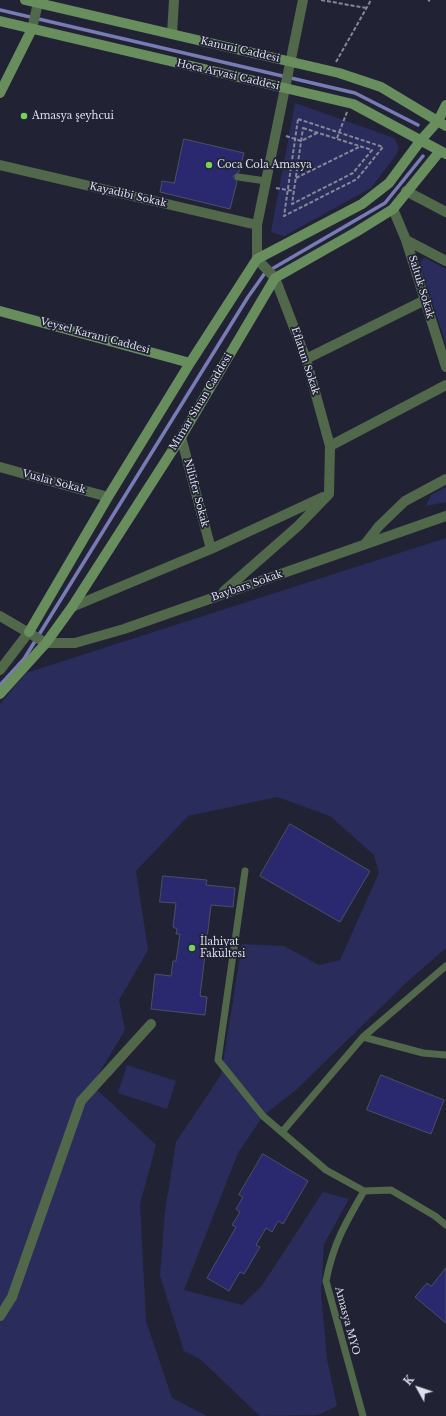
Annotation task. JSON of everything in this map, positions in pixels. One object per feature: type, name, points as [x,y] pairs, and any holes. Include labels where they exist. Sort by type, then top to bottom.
[{"type":"street","name":"Kanuni Caddesi","points":[[25,0],[330,71],[381,87],[442,123]]},
{"type":"street","points":[[172,34],[174,0]]},
{"type":"street","points":[[275,278],[257,258],[257,225],[303,0]]},
{"type":"street","points":[[0,93],[32,29],[38,2]]},
{"type":"street","name":"Hoca Arvasi Caddesi","points":[[0,21],[350,104],[443,152]]},
{"type":"street","points":[[0,670],[29,632],[108,497],[190,363],[257,258],[362,204],[389,183],[421,140],[442,123],[446,106]]},
{"type":"street","name":"Mimar Sinan Caddesi","points":[[0,694],[46,643],[72,607],[181,436],[275,278],[356,232],[393,208],[406,191],[443,152]]},
{"type":"street","name":"Kayadibi Sokak","points":[[0,165],[257,225]]},
{"type":"street","points":[[406,191],[446,212]]},
{"type":"street","name":"Saltuk Sokak","points":[[393,208],[406,240],[446,367]]},
{"type":"street","points":[[406,240],[446,262]]},
{"type":"street","name":"Eflatun Sokak","points":[[275,278],[306,359],[330,446],[329,494]]},
{"type":"street","points":[[306,359],[425,300]]},
{"type":"street","name":"Veysel Karani Caddesi","points":[[0,310],[190,363]]},
{"type":"street","points":[[330,446],[446,385]]},
{"type":"street","name":"Nilüfer Sokak","points":[[181,436],[211,549]]},
{"type":"street","name":"Vuslat Sokak","points":[[0,468],[108,497]]},
{"type":"street","points":[[365,544],[379,526],[405,501],[446,479]]},
{"type":"street","points":[[72,607],[211,549],[329,494]]},
{"type":"street","points":[[219,596],[298,526],[329,494]]},
{"type":"street","name":"Baybars Sokak","points":[[46,643],[75,643],[124,629],[446,516]]},
{"type":"street","points":[[0,616],[46,643]]},
{"type":"street","points":[[0,1316],[12,1297],[81,1101],[151,1024]]},
{"type":"lane","points":[[238,177],[265,184]]},
{"type":"lane","points":[[245,871],[218,1060],[263,1116],[326,1170],[364,1191],[391,1190],[435,1216],[446,1226]]},
{"type":"lane","points":[[282,1132],[363,1037],[446,966]]},
{"type":"lane","points":[[363,1037],[423,1054],[446,1055]]},
{"type":"lane","name":"Amasya MYO","points":[[363,1416],[326,1281],[331,1259],[342,1229],[364,1191]]},
{"type":"path","points":[[321,0],[366,8]]},
{"type":"path","points":[[330,71],[371,0]]},
{"type":"path","points":[[337,138],[350,104]]},
{"type":"path","points":[[298,119],[339,132],[383,147],[357,179],[284,216],[298,119]]},
{"type":"path","points":[[303,128],[318,132],[372,150],[353,173],[292,204],[303,128]]},
{"type":"path","points":[[276,133],[301,141],[318,132]]},
{"type":"path","points":[[296,178],[361,146]]},
{"type":"path","points":[[265,184],[294,191]]},
{"type":"shaded area","points":[[295,103],[394,138],[399,147],[396,155],[371,188],[284,236],[271,232]]},
{"type":"shaded area","points":[[425,258],[446,269],[446,344],[420,265],[422,259]]},
{"type":"shaded area","points":[[446,487],[446,502],[426,506],[431,495]]},
{"type":"shaded area","points":[[446,538],[446,948],[408,981],[297,1089],[263,1116],[238,1153],[184,1290],[242,1305],[261,1287],[323,1192],[349,1199],[324,1244],[321,1294],[327,1359],[337,1406],[318,1415],[260,1416],[200,1359],[184,1351],[160,1276],[165,1212],[176,1142],[221,1075],[242,944],[284,946],[319,965],[340,960],[379,873],[374,855],[330,816],[277,797],[188,816],[136,871],[148,950],[119,1000],[125,1030],[92,1085],[156,1145],[140,1204],[146,1321],[172,1398],[207,1416],[0,1416],[0,704],[26,673]]},
{"type":"shaded area","points":[[127,1065],[176,1081],[167,1109],[118,1093]]},
{"type":"building","name":"Coca Cola Amasya","points":[[184,139],[244,153],[239,172],[233,176],[237,182],[230,209],[160,192],[162,181],[174,183]]},
{"type":"building","points":[[290,824],[370,871],[340,922],[260,876]]},
{"type":"building","name":"İlahiyat Fakültesi","points":[[163,876],[207,880],[206,885],[235,888],[233,907],[211,905],[200,996],[207,997],[205,1015],[151,1009],[155,974],[171,976],[173,961],[176,961],[180,934],[176,934],[177,929],[173,927],[176,903],[160,902]]},
{"type":"building","points":[[381,1075],[444,1100],[431,1134],[367,1110]]},
{"type":"building","points":[[263,1154],[308,1181],[283,1224],[278,1221],[272,1232],[266,1228],[256,1245],[260,1247],[244,1274],[240,1272],[229,1291],[207,1278],[236,1227],[232,1225],[240,1212],[236,1209],[243,1197],[239,1195]]},
{"type":"building","points":[[446,1268],[446,1323],[415,1297],[427,1283],[431,1286]]},
{"type":"waterway","points":[[0,10],[355,93],[418,125]]},
{"type":"waterway","points":[[0,685],[24,659],[248,297],[265,273],[385,203],[423,156]]},
{"type":"place","name":"Amasya şeyhcui","points":[[24,116]]},
{"type":"place","name":"Coca Cola Amasya","points":[[209,165]]},
{"type":"place","name":"İlahiyat Fakültesi","points":[[192,948]]}]
